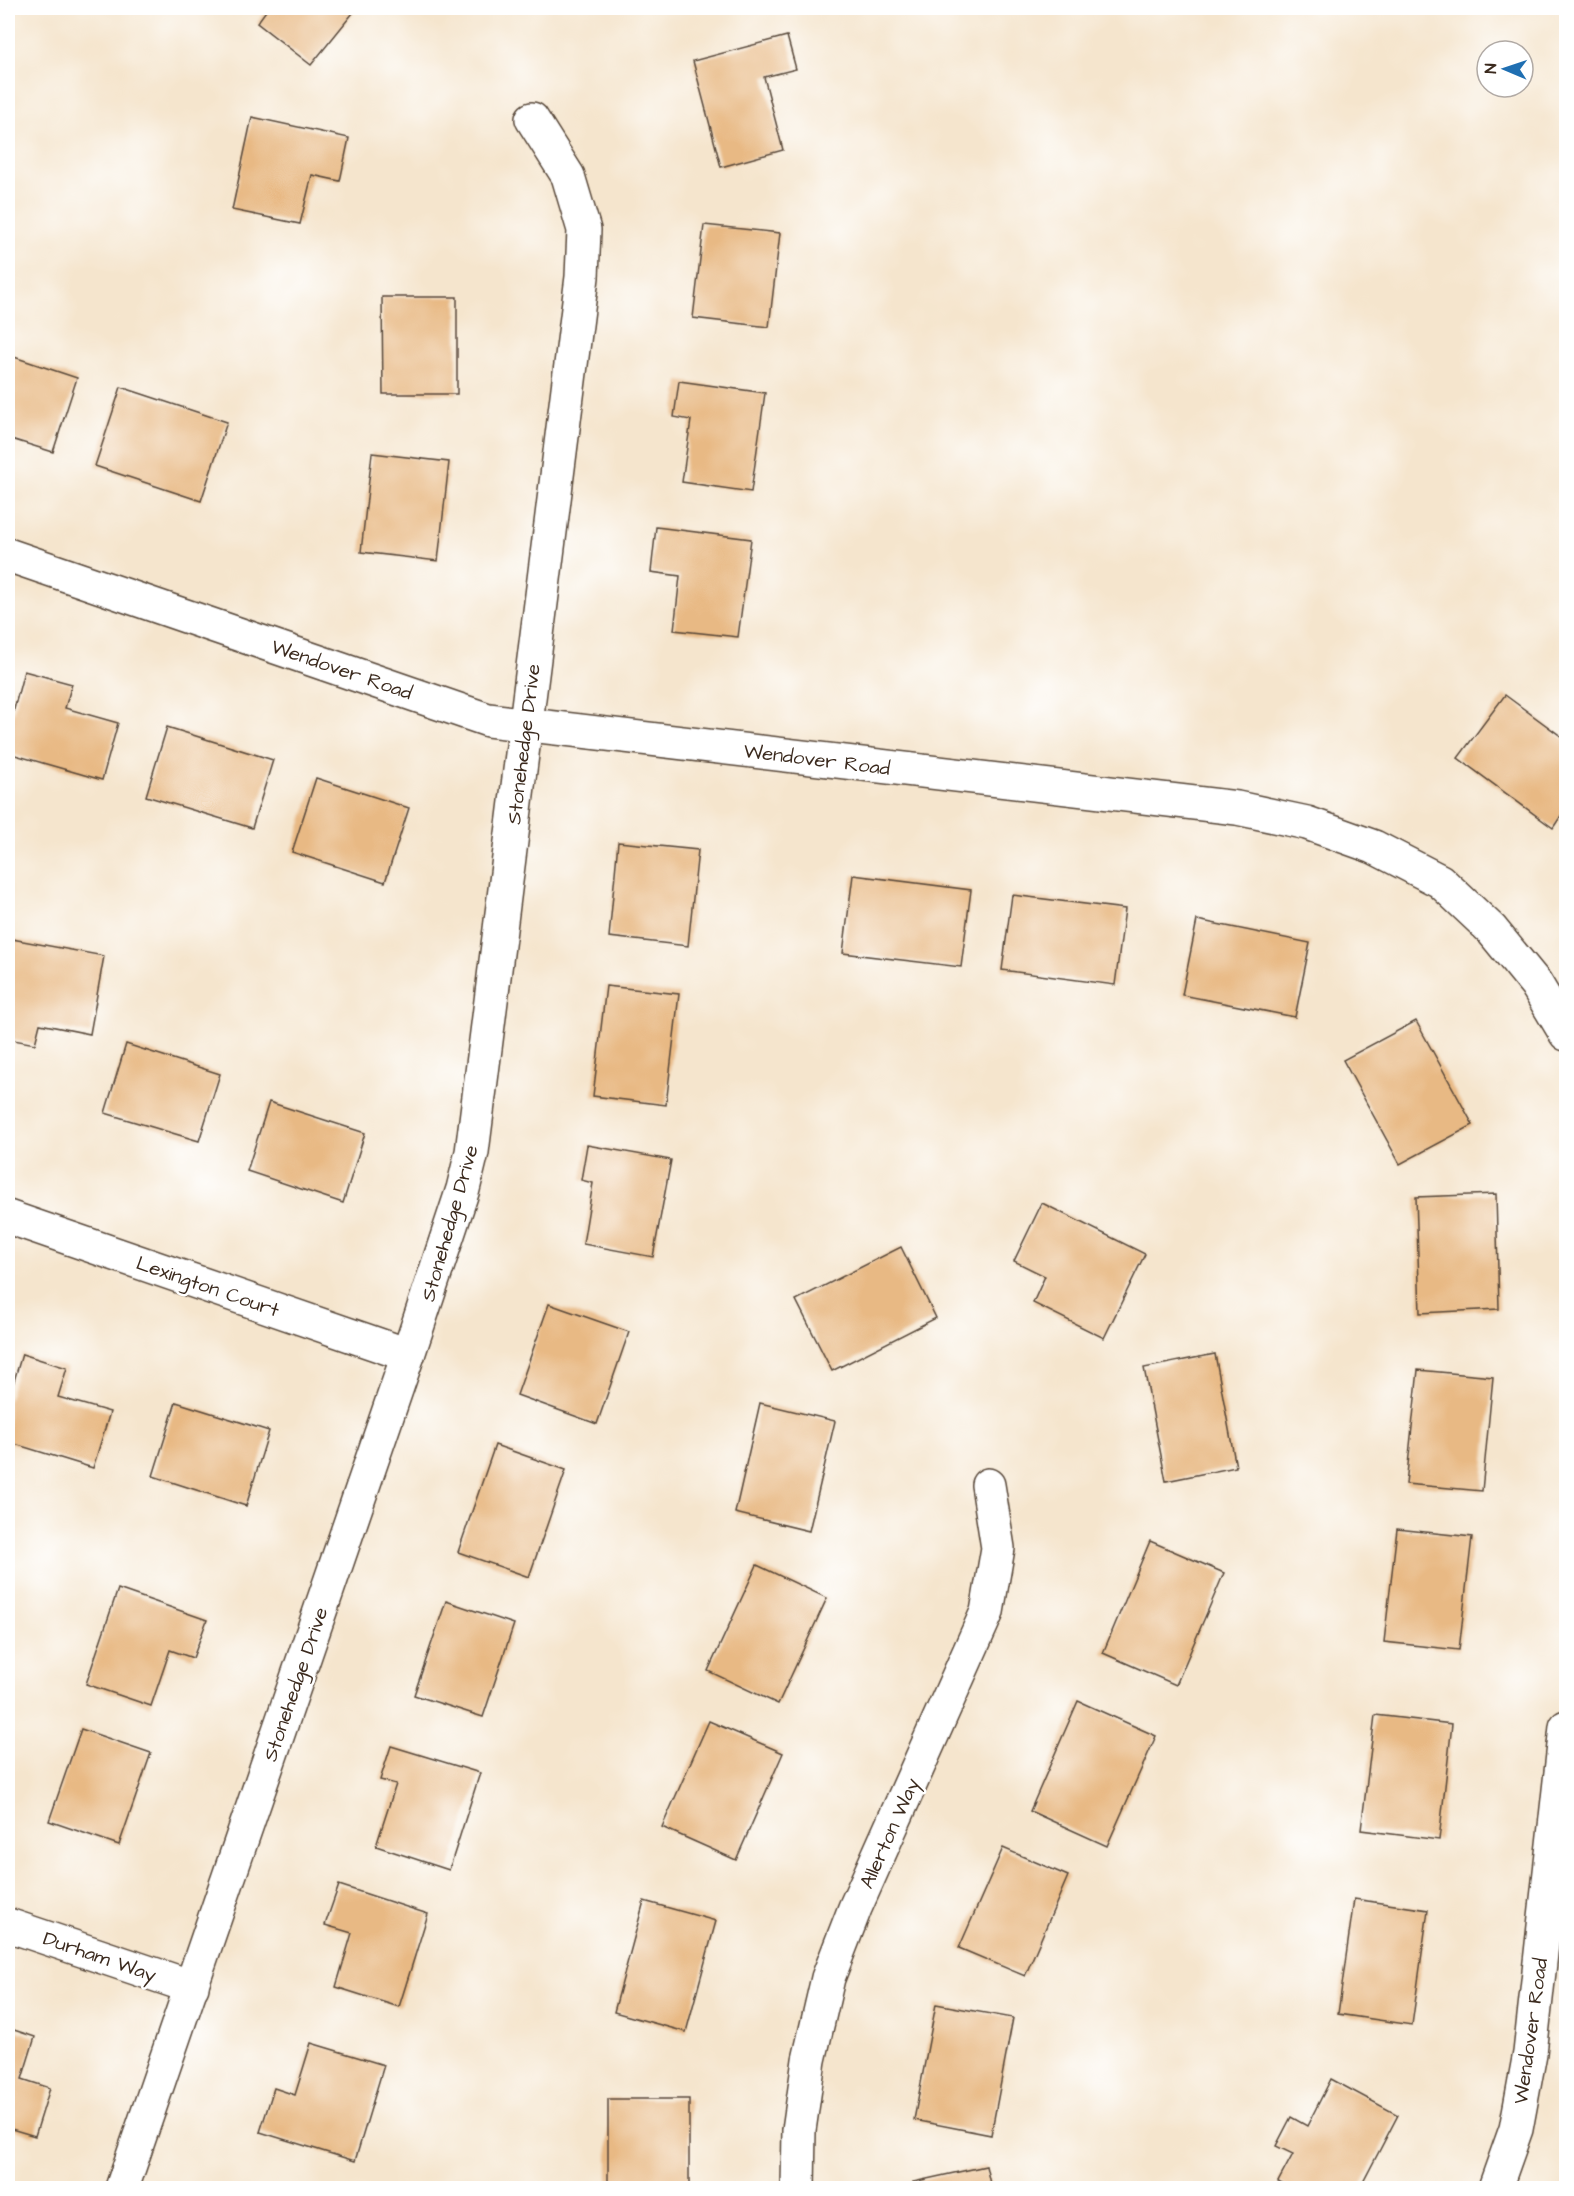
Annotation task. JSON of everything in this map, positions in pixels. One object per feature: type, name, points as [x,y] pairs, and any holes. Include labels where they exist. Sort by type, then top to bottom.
[{"type":"street","name":"Stonehedge Drive","points":[[123,2188],[408,1355],[463,1189],[472,1152],[582,278],[584,230],[568,176],[532,119]]},
{"type":"street","name":"Wendover Road","points":[[8,555],[488,720],[1237,808],[1307,823],[1374,847],[1440,881],[1491,929],[1536,984],[1566,1034]]},
{"type":"street","name":"Lexington Court","points":[[8,1217],[408,1355]]},
{"type":"street","name":"Allerton Way","points":[[798,2188],[799,2130],[808,2060],[828,1978],[855,1908],[987,1612],[998,1548],[988,1485]]},
{"type":"street","name":"Wendover Road","points":[[1495,2188],[1516,2129],[1530,2053],[1566,1727]]},
{"type":"street","name":"Durham Way","points":[[8,1925],[192,1987]]},
{"type":"building","points":[[268,8],[357,8],[311,65],[257,23]]},
{"type":"building","points":[[787,36],[796,69],[764,77],[783,150],[721,167],[693,61]]},
{"type":"building","points":[[252,117],[349,138],[340,181],[312,175],[300,224],[232,210]]},
{"type":"building","points":[[704,225],[780,233],[769,327],[693,318]]},
{"type":"building","points":[[382,297],[457,297],[457,394],[383,394]]},
{"type":"building","points":[[8,355],[77,378],[53,452],[8,438]]},
{"type":"building","points":[[679,381],[765,393],[751,492],[682,482],[691,420],[674,417]]},
{"type":"building","points":[[121,387],[227,422],[201,501],[95,466]]},
{"type":"building","points":[[372,453],[449,462],[438,561],[361,552]]},
{"type":"building","points":[[656,527],[751,539],[738,637],[674,630],[680,576],[651,572]]},
{"type":"building","points":[[24,671],[72,684],[65,708],[118,723],[102,780],[8,753],[8,732]]},
{"type":"building","points":[[1505,695],[1566,740],[1566,808],[1553,828],[1458,758]]},
{"type":"building","points":[[167,727],[273,760],[252,828],[146,796]]},
{"type":"building","points":[[316,778],[409,808],[385,882],[292,852]]},
{"type":"building","points":[[618,842],[698,850],[688,946],[609,937]]},
{"type":"building","points":[[853,875],[971,890],[961,967],[843,953]]},
{"type":"building","points":[[1012,895],[1125,909],[1115,985],[1002,970]]},
{"type":"building","points":[[1197,920],[1310,943],[1295,1017],[1182,995]]},
{"type":"building","points":[[12,939],[104,956],[90,1034],[40,1024],[35,1044],[8,1039],[8,964]]},
{"type":"building","points":[[606,986],[679,994],[666,1105],[593,1096]]},
{"type":"building","points":[[1416,1021],[1473,1125],[1400,1164],[1343,1060]]},
{"type":"building","points":[[126,1044],[220,1074],[199,1141],[105,1113]]},
{"type":"building","points":[[269,1102],[365,1133],[343,1203],[247,1171]]},
{"type":"building","points":[[587,1145],[671,1160],[653,1257],[583,1244],[593,1183],[581,1180]]},
{"type":"building","points":[[1496,1194],[1499,1309],[1420,1313],[1416,1197]]},
{"type":"building","points":[[1042,1203],[1145,1254],[1104,1338],[1033,1303],[1045,1276],[1014,1261]]},
{"type":"building","points":[[901,1247],[936,1318],[832,1371],[796,1300]]},
{"type":"building","points":[[549,1304],[629,1332],[597,1424],[517,1395]]},
{"type":"building","points":[[22,1354],[67,1368],[58,1397],[110,1412],[93,1468],[8,1442],[8,1401]]},
{"type":"building","points":[[1215,1354],[1236,1467],[1166,1481],[1144,1368]]},
{"type":"building","points":[[1418,1370],[1493,1377],[1482,1491],[1406,1484]]},
{"type":"building","points":[[176,1402],[269,1431],[246,1506],[153,1476]]},
{"type":"building","points":[[760,1403],[835,1421],[809,1531],[735,1513]]},
{"type":"building","points":[[495,1445],[566,1470],[529,1577],[458,1552]]},
{"type":"building","points":[[1397,1529],[1472,1537],[1459,1650],[1384,1642]]},
{"type":"building","points":[[1150,1541],[1224,1573],[1176,1685],[1103,1653]]},
{"type":"building","points":[[757,1565],[827,1598],[778,1704],[708,1671]]},
{"type":"building","points":[[118,1589],[207,1620],[193,1658],[170,1650],[151,1706],[86,1684]]},
{"type":"building","points":[[446,1601],[514,1624],[483,1717],[414,1695]]},
{"type":"building","points":[[1078,1701],[1156,1736],[1107,1846],[1030,1811]]},
{"type":"building","points":[[1375,1715],[1452,1724],[1439,1840],[1361,1830]]},
{"type":"building","points":[[709,1721],[783,1753],[736,1860],[662,1827]]},
{"type":"building","points":[[81,1729],[151,1753],[119,1845],[49,1821]]},
{"type":"building","points":[[391,1746],[480,1773],[449,1870],[376,1846],[396,1784],[380,1780]]},
{"type":"building","points":[[1003,1848],[1068,1876],[1025,1976],[959,1948]]},
{"type":"building","points":[[339,1885],[428,1914],[399,2007],[336,1987],[352,1933],[325,1925]]},
{"type":"building","points":[[1354,1899],[1428,1910],[1412,2025],[1338,2014]]},
{"type":"building","points":[[644,1901],[716,1921],[686,2032],[614,2012]]},
{"type":"building","points":[[936,2004],[1013,2018],[991,2135],[914,2120]]},
{"type":"building","points":[[8,2028],[35,2037],[22,2079],[50,2088],[35,2136],[8,2128]]},
{"type":"building","points":[[311,2043],[384,2065],[355,2161],[260,2132],[274,2088],[295,2095]]},
{"type":"building","points":[[1331,2079],[1398,2115],[1360,2188],[1290,2188],[1278,2182],[1293,2154],[1276,2146],[1291,2117],[1307,2126]]},
{"type":"building","points":[[608,2099],[689,2099],[689,2188],[608,2188]]},
{"type":"building","points":[[986,2166],[991,2188],[915,2188],[913,2182]]}]
